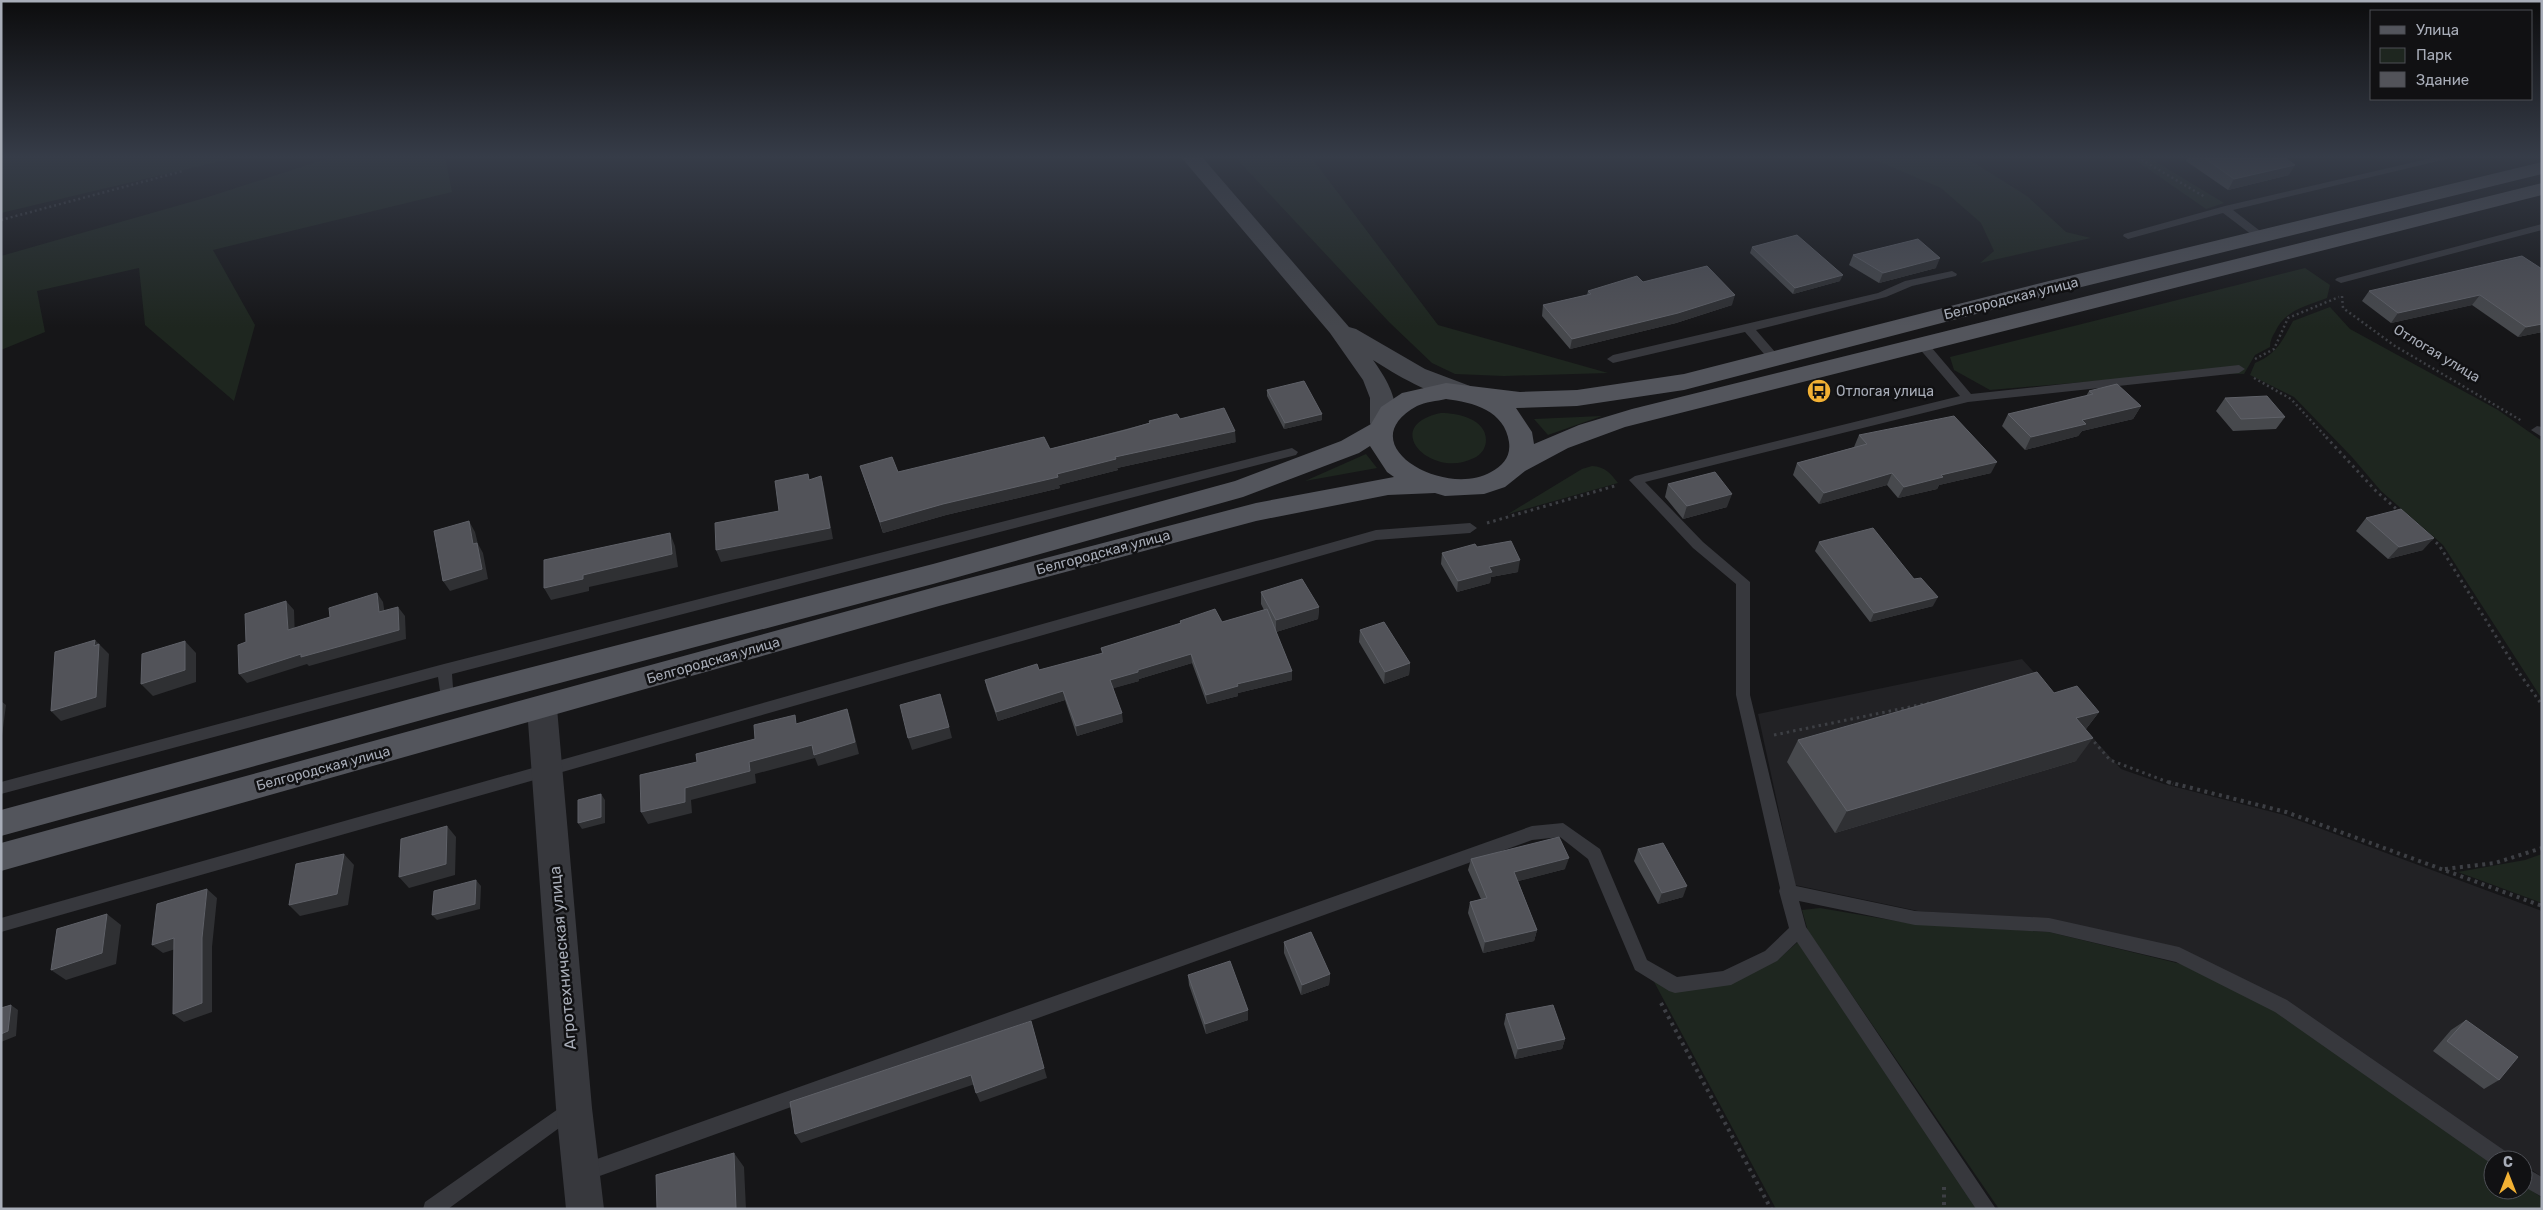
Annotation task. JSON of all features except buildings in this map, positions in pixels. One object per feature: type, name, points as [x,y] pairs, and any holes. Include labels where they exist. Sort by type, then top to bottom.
[{"type":"main road","points":[[1240,213],[1338,328],[1374,379],[1382,398],[1381,426],[1384,454],[1394,467],[1407,476],[1429,486],[1458,489],[1482,486],[1503,477],[1518,464],[1522,449],[1521,434],[1515,422],[1494,404],[1469,394],[1442,387],[1405,369],[1338,328]]},
{"type":"main road","name":"Белгородская улица","points":[[1469,394],[1520,400],[1576,398],[1684,382],[2353,213]]},
{"type":"main road","name":"Белгородская улица","points":[[1518,464],[1548,446],[1589,429],[2444,213]]},
{"type":"main road","points":[[1381,426],[1396,408],[1418,396],[1446,392],[1469,394]]},
{"type":"main road","name":"Белгородская улица","points":[[1,824],[447,701],[933,574],[1243,488],[1350,447],[1381,426]]},
{"type":"main road","name":"Белгородская улица","points":[[1,857],[939,596],[1256,512],[1388,486],[1429,486]]},
{"type":"street","name":"Агротехническая улица","points":[[542,708],[574,1108],[586,1209]]},
{"type":"lane","points":[[2128,236],[2209,213]]},
{"type":"lane","points":[[2231,213],[2260,236]]},
{"type":"lane","points":[[2340,280],[2542,227]]},
{"type":"lane","points":[[1613,359],[1882,295],[1909,283],[1952,274]]},
{"type":"lane","points":[[1748,328],[1775,359]]},
{"type":"lane","points":[[1922,344],[1968,398]]},
{"type":"lane","points":[[1635,480],[1968,398],[2239,369]]},
{"type":"lane","points":[[1,788],[444,670],[1292,452]]},
{"type":"lane","points":[[1635,480],[1698,545],[1743,582],[1743,695],[1787,891],[1798,930],[1986,1209]]},
{"type":"lane","points":[[1,925],[1376,535],[1470,528]]},
{"type":"lane","points":[[444,670],[447,701]]},
{"type":"lane","points":[[582,1173],[1532,833],[1563,830],[1594,854],[1641,965],[1675,985],[1725,979],[1771,956],[1798,930]]},
{"type":"lane","points":[[1787,891],[1916,918],[2049,926],[2179,955],[2281,1006],[2488,1150]]},
{"type":"lane","points":[[432,1209],[574,1108]]},
{"type":"path","points":[[1,220],[25,213]]},
{"type":"path","name":"Отлогая улица","points":[[2340,280],[2343,308],[2395,346],[2540,432]]},
{"type":"path","points":[[2342,296],[2288,318],[2274,349],[2246,363],[2239,369],[2291,399],[2376,491],[2404,515]]},
{"type":"path","points":[[1470,528],[1635,480]]},
{"type":"path","points":[[2425,533],[2439,545],[2517,670],[2542,705]]},
{"type":"path","points":[[1753,740],[1937,701]]},
{"type":"path","points":[[2084,731],[2110,760],[2167,782],[2286,812],[2542,906]]},
{"type":"path","points":[[2443,869],[2472,868],[2525,855],[2542,848]]},
{"type":"path","points":[[1641,965],[1771,1209]]},
{"type":"shaded area","points":[[2022,659],[2121,769],[2164,784],[2284,815],[2542,911],[2542,1177],[2533,1171],[2533,1150],[2502,1150],[2283,999],[2181,949],[2049,920],[1918,911],[1795,885],[1758,714]]},
{"type":"green space","points":[[150,213],[364,213],[213,250],[255,325],[234,401],[145,325],[139,268],[37,291],[45,332],[1,350],[1,256]]},
{"type":"green space","points":[[1288,213],[1354,213],[1438,325],[1608,373],[1504,376],[1455,374],[1432,363],[1389,322]]},
{"type":"green space","points":[[1970,213],[2046,213],[2066,232],[2091,238],[1980,263],[1994,251],[1981,223]]},
{"type":"green space","points":[[2305,268],[2330,285],[2327,298],[2297,310],[2285,318],[2279,324],[2270,347],[2255,355],[2244,374],[2190,373],[1990,390],[1954,370],[1950,357]]},
{"type":"green space","points":[[2330,307],[2350,329],[2498,410],[2542,441],[2542,699],[2443,545],[2381,491],[2352,457],[2294,397],[2250,375],[2255,363],[2269,355],[2278,346],[2293,321]]},
{"type":"green space","points":[[1441,413],[1463,416],[1476,422],[1481,427],[1485,433],[1486,443],[1479,455],[1458,463],[1442,462],[1428,457],[1418,449],[1413,439],[1414,429],[1423,420]]},
{"type":"green space","points":[[1602,416],[1548,435],[1534,419]]},
{"type":"green space","points":[[1366,454],[1377,468],[1305,481]]},
{"type":"green space","points":[[1592,466],[1607,471],[1618,483],[1508,514],[1582,469]]},
{"type":"green space","points":[[2542,854],[2542,903],[2458,872],[2525,860]]},
{"type":"green space","points":[[1820,908],[1914,924],[2049,932],[2181,964],[2280,1011],[2483,1156],[2483,1200],[2533,1200],[2533,1191],[2542,1198],[2542,1209],[1999,1209],[1808,931],[1802,910]]},
{"type":"green space","points":[[1798,942],[1979,1209],[1776,1209],[1652,978],[1675,989],[1777,960]]},
{"type":"place","name":"Отлогая улица","points":[[1819,391]]}]
